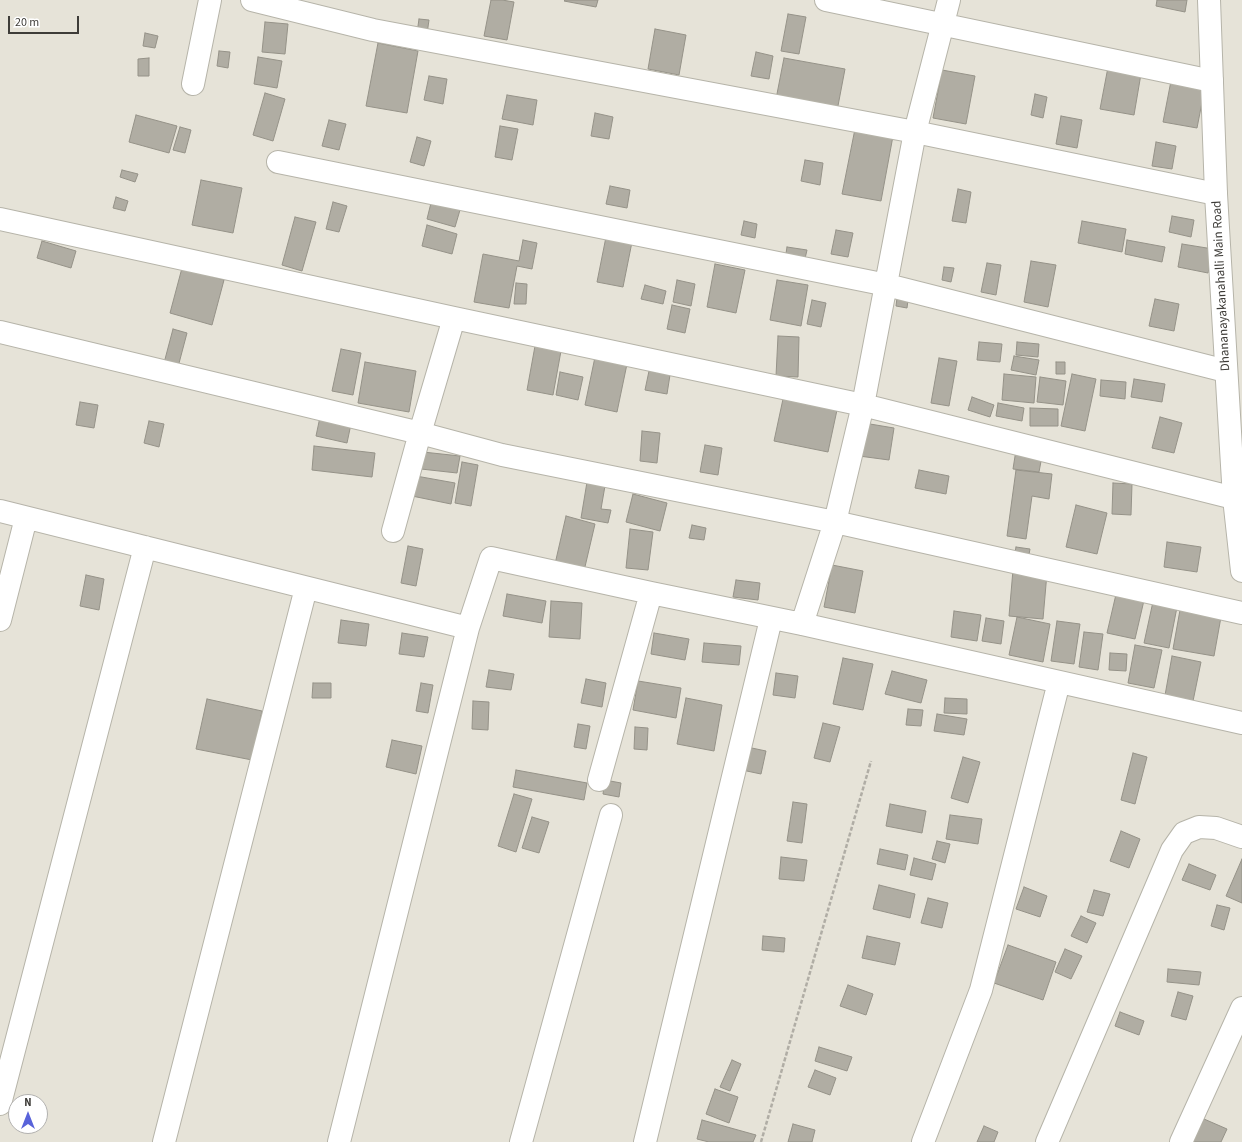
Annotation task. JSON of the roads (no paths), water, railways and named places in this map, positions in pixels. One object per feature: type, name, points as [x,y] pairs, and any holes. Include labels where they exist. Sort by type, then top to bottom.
[{"type":"street","points":[[193,84],[210,0]]},
{"type":"street","points":[[252,0],[373,30],[915,132],[1216,194]]},
{"type":"street","points":[[826,0],[1212,81]]},
{"type":"street","points":[[802,624],[835,522],[863,405],[887,286],[915,132],[949,0]]},
{"type":"street","name":"Dhananayakanahalli Main Road","points":[[1209,0],[1216,194],[1226,371],[1234,498],[1242,571]]},
{"type":"street","points":[[278,162],[887,286],[1226,371]]},
{"type":"street","points":[[0,219],[863,405],[1234,498]]},
{"type":"street","points":[[393,531],[454,318]]},
{"type":"street","points":[[0,332],[420,433],[502,455],[835,522],[1242,613]]},
{"type":"street","points":[[0,511],[468,628]]},
{"type":"street","points":[[0,620],[26,518]]},
{"type":"street","points":[[0,1104],[145,547]]},
{"type":"street","points":[[339,1142],[468,628],[491,558],[771,619],[802,624],[1242,723]]},
{"type":"street","points":[[164,1142],[306,588]]},
{"type":"street","points":[[599,780],[651,593]]},
{"type":"street","points":[[644,1142],[771,619]]},
{"type":"street","points":[[923,1142],[981,990],[1059,682]]},
{"type":"street","points":[[521,1142],[611,815]]},
{"type":"street","points":[[1047,1142],[1172,850],[1184,833],[1199,827],[1216,828],[1242,837]]},
{"type":"street","points":[[1181,1142],[1242,1008]]}]
